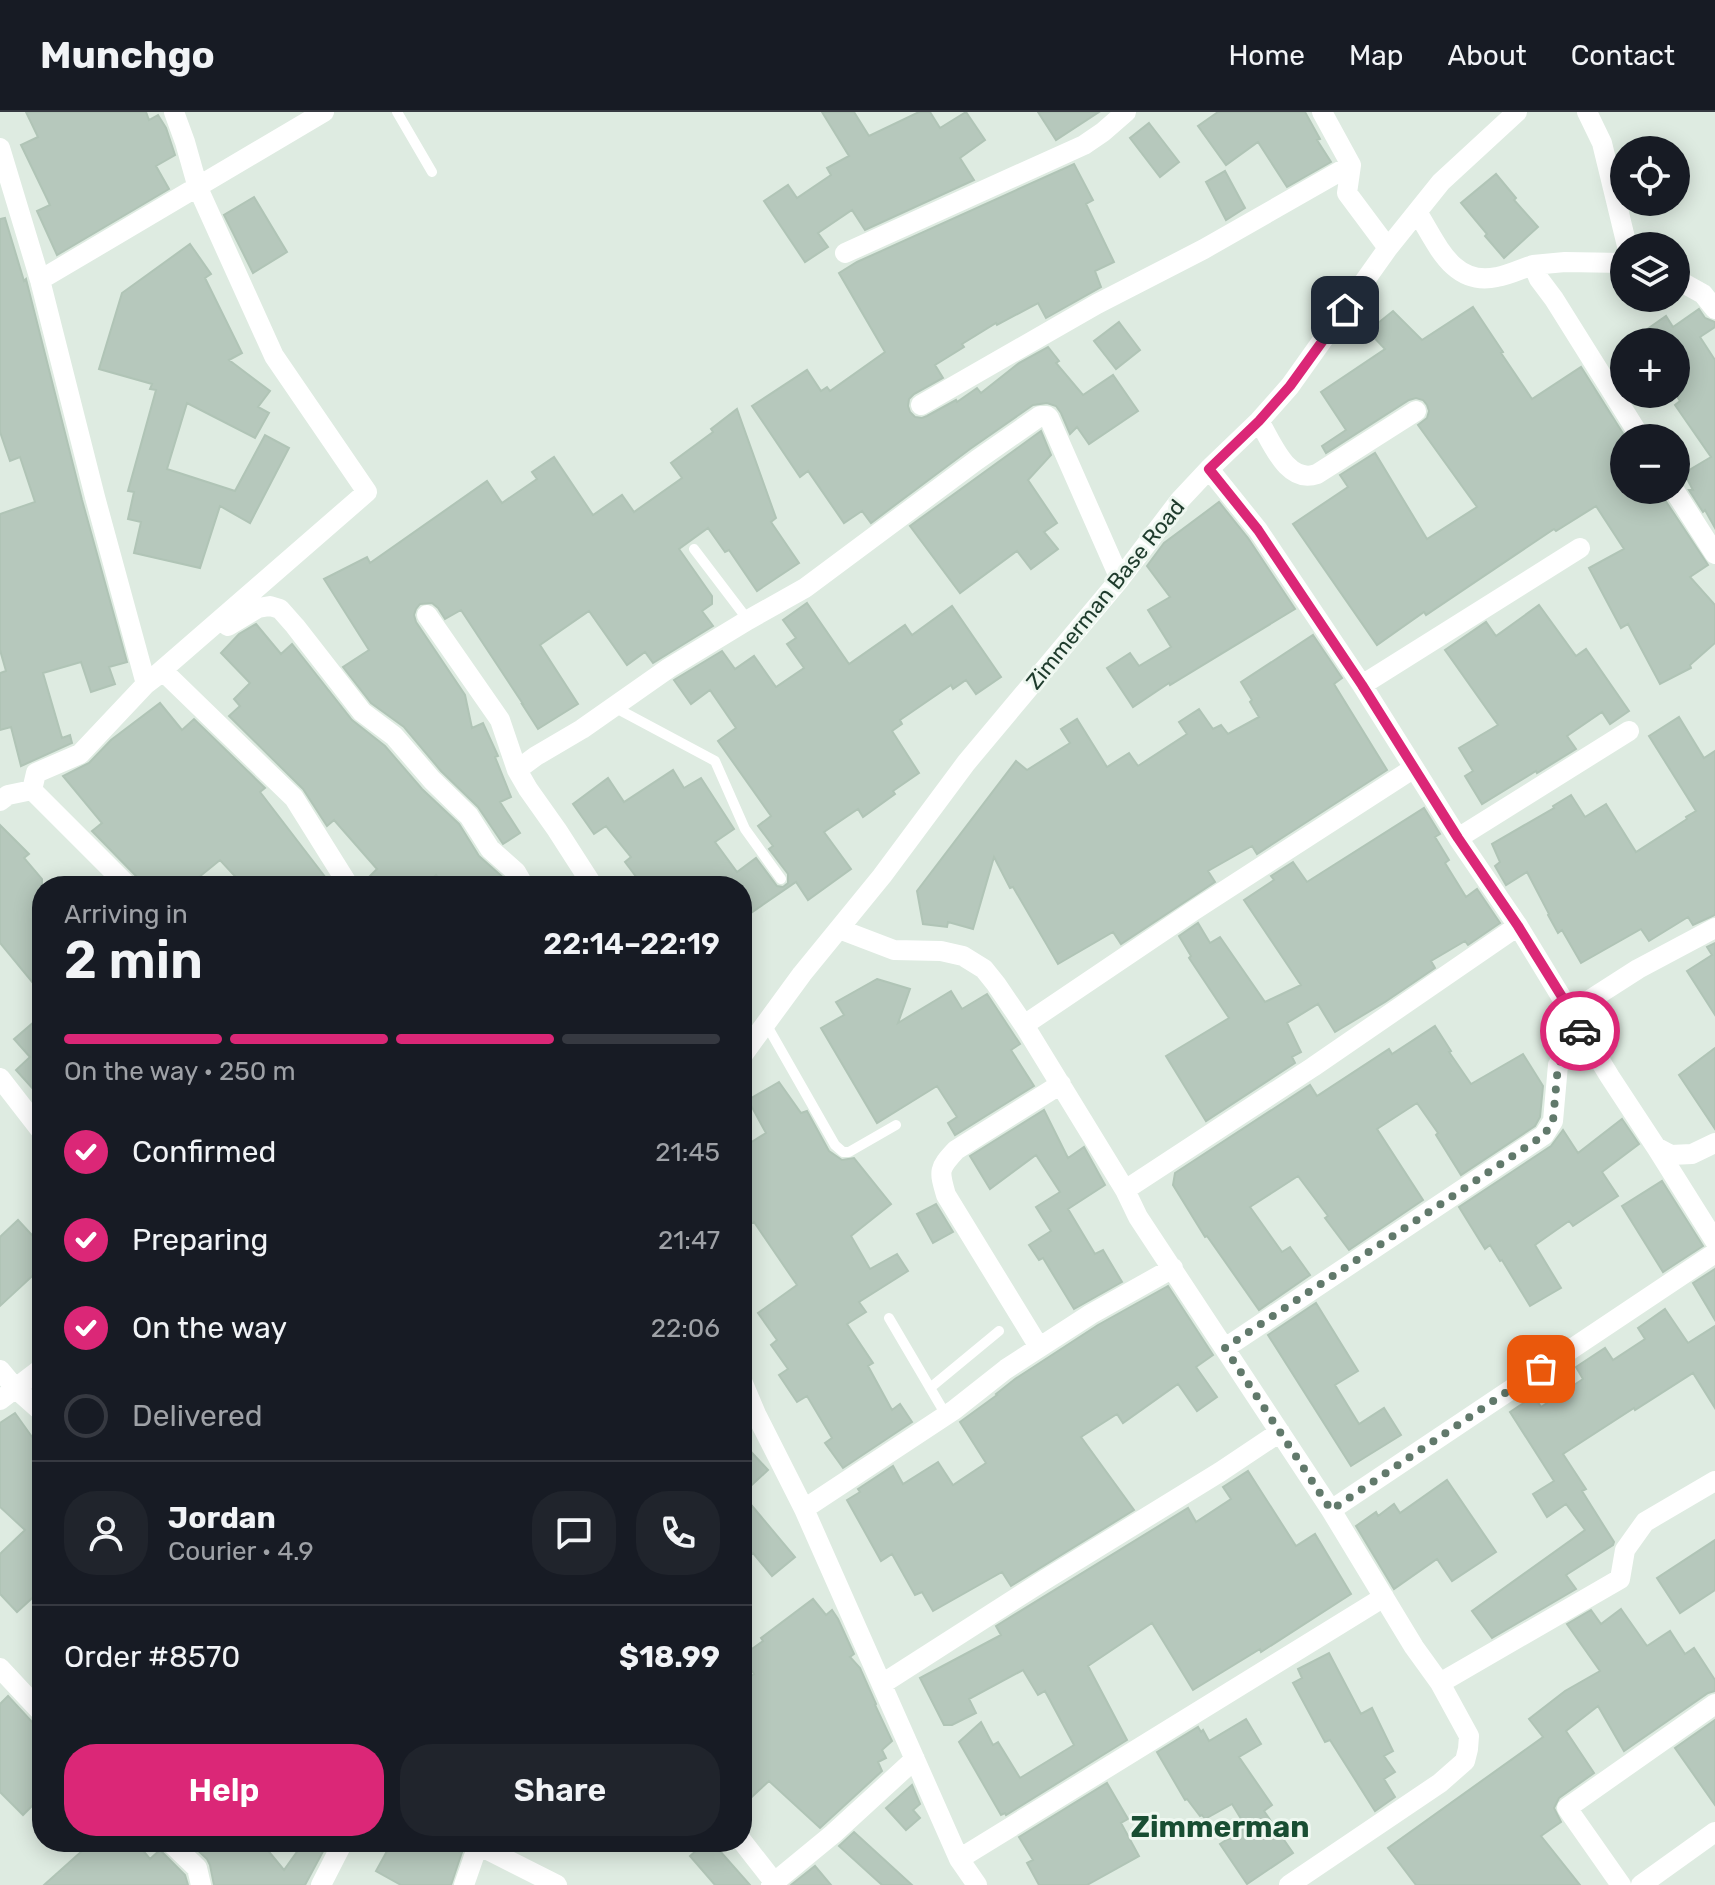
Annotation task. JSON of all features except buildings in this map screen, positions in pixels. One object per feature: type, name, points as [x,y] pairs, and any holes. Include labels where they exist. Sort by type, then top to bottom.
[{"type":"street","points":[[32,790],[36,773],[80,754],[154,678],[367,492],[274,356],[198,188],[174,112]]},
{"type":"street","points":[[40,280],[324,112]]},
{"type":"street","points":[[845,253],[1084,145],[1126,112]]},
{"type":"street","points":[[1322,112],[1351,165],[1347,193],[1388,248]]},
{"type":"street","name":"Zimmerman Base Road","points":[[752,1042],[966,763],[1120,579],[1180,500],[1290,386],[1388,248],[1441,182],[1517,112]]},
{"type":"street","points":[[1587,112],[1602,143],[1624,232]]},
{"type":"street","points":[[0,148],[40,280],[95,497],[154,678],[294,798],[343,876]]},
{"type":"street","points":[[921,405],[1097,304],[1204,249],[1351,165]]},
{"type":"street","points":[[1417,212],[1448,262],[1473,278],[1496,278],[1533,265],[1610,263]]},
{"type":"street","points":[[1533,265],[1632,424]]},
{"type":"street","points":[[1690,287],[1703,294],[1715,309]]},
{"type":"street","points":[[1259,421],[1286,466],[1296,474],[1310,477],[1416,411]]},
{"type":"street","points":[[517,770],[669,668],[805,588],[977,460],[1044,415],[1049,418],[1120,579]]},
{"type":"street","points":[[1209,469],[1258,530],[1362,685],[1458,838],[1518,926],[1715,1241]]},
{"type":"street","points":[[1683,504],[1715,554]]},
{"type":"street","points":[[1362,685],[1580,548]]},
{"type":"street","points":[[154,678],[243,616],[258,608],[270,606],[280,609],[362,712],[394,736],[469,816],[490,849],[518,876]]},
{"type":"street","points":[[427,615],[500,720],[517,770],[587,876]]},
{"type":"street","points":[[1458,838],[1629,731]]},
{"type":"street","points":[[1024,1025],[1414,768]]},
{"type":"street","points":[[3,794],[32,790]]},
{"type":"street","points":[[32,790],[118,876]]},
{"type":"street","points":[[1125,1190],[1313,1067],[1518,926]]},
{"type":"street","points":[[1225,1348],[1544,1135],[1553,1121],[1558,1065],[1576,1020],[1638,969],[1715,928]]},
{"type":"street","points":[[839,929],[894,950],[941,951],[963,956],[984,969],[996,984],[1061,1084],[1138,1217],[1331,1510],[1414,1647],[1440,1683],[1469,1736],[1465,1761],[1440,1783],[1289,1885]]},
{"type":"street","points":[[0,1078],[32,1119]]},
{"type":"street","points":[[1039,1347],[946,1195],[940,1175],[945,1161],[956,1150],[1061,1084]]},
{"type":"street","points":[[1656,1147],[1671,1155],[1692,1154],[1715,1143]]},
{"type":"street","points":[[1331,1510],[1715,1253]]},
{"type":"street","points":[[804,1509],[946,1415],[1039,1347],[1173,1268]]},
{"type":"street","points":[[0,1370],[8,1394],[32,1407]]},
{"type":"street","points":[[8,1394],[32,1376]]},
{"type":"street","points":[[752,1424],[804,1509],[959,1859],[977,1885]]},
{"type":"street","points":[[882,1684],[1280,1432]]},
{"type":"street","points":[[1440,1683],[1620,1579],[1625,1550],[1645,1522],[1715,1481]]},
{"type":"street","points":[[959,1859],[1384,1597]]},
{"type":"street","points":[[0,1668],[32,1702]]},
{"type":"street","points":[[1621,1885],[1567,1808],[1715,1704]]},
{"type":"street","points":[[750,1852],[772,1883],[833,1834],[915,1759]]},
{"type":"street","points":[[1641,1885],[1715,1832]]},
{"type":"street","points":[[180,1852],[197,1868],[201,1885]]},
{"type":"street","points":[[321,1885],[338,1852]]},
{"type":"street","points":[[464,1885],[474,1852]]},
{"type":"street","points":[[492,1852],[557,1885]]},
{"type":"lane","points":[[397,112],[432,172]]},
{"type":"lane","points":[[694,549],[748,620]]},
{"type":"lane","points":[[614,707],[715,761],[745,829],[781,879]]},
{"type":"lane","points":[[766,1023],[835,1145],[843,1152],[849,1152],[896,1125]]},
{"type":"lane","points":[[889,1318],[946,1415]]},
{"type":"lane","points":[[930,1388],[999,1331]]},
{"type":"way so far","points":[[1541,1369],[1331,1510],[1225,1348],[1544,1135],[1553,1121],[1558,1065],[1580,1031]]},
{"type":"district","name":"Zimmerman","points":[[1220,1827]]},
{"type":"route","points":[[1345,310],[1290,386],[1209,469],[1258,530],[1362,685],[1458,838],[1518,926],[1582,1029],[1580,1031]]}]
